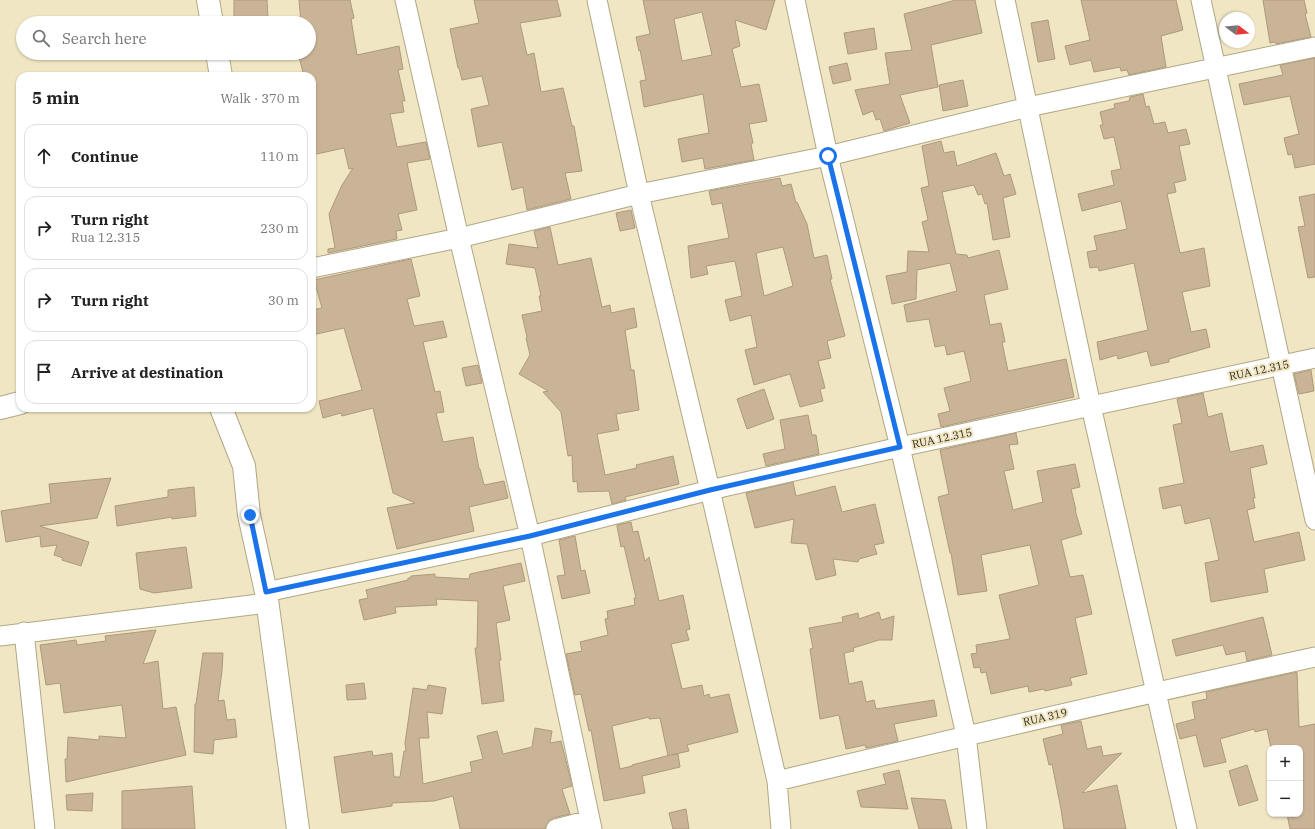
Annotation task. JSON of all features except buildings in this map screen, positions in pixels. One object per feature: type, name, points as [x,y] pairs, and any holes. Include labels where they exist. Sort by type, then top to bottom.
[{"type":"street","points":[[208,0],[211,16]]},
{"type":"street","points":[[405,0],[458,238],[530,536],[591,824],[556,829]]},
{"type":"street","points":[[597,0],[639,194],[710,490],[777,781],[781,829]]},
{"type":"street","points":[[795,0],[828,156],[900,447],[966,735],[977,829]]},
{"type":"street","points":[[1005,0],[1091,406],[1187,829]]},
{"type":"street","points":[[1201,0],[1280,366],[1315,520]]},
{"type":"street","points":[[316,267],[458,238],[639,194],[828,156],[1028,107],[1315,47]]},
{"type":"street","points":[[218,60],[220,72]]},
{"type":"street","name":"RUA 12.315","points":[[0,636],[266,597],[530,536],[710,490],[900,447],[1315,358]]},
{"type":"street","points":[[0,408],[16,404]]},
{"type":"street","points":[[223,412],[244,466],[250,515],[266,597],[298,829]]},
{"type":"street","points":[[24,632],[45,829]]},
{"type":"street","name":"RUA 319","points":[[777,781],[1156,691],[1315,657]]},
{"type":"route","points":[[250,515],[266,592],[530,536],[710,490],[900,447],[828,156]]}]
